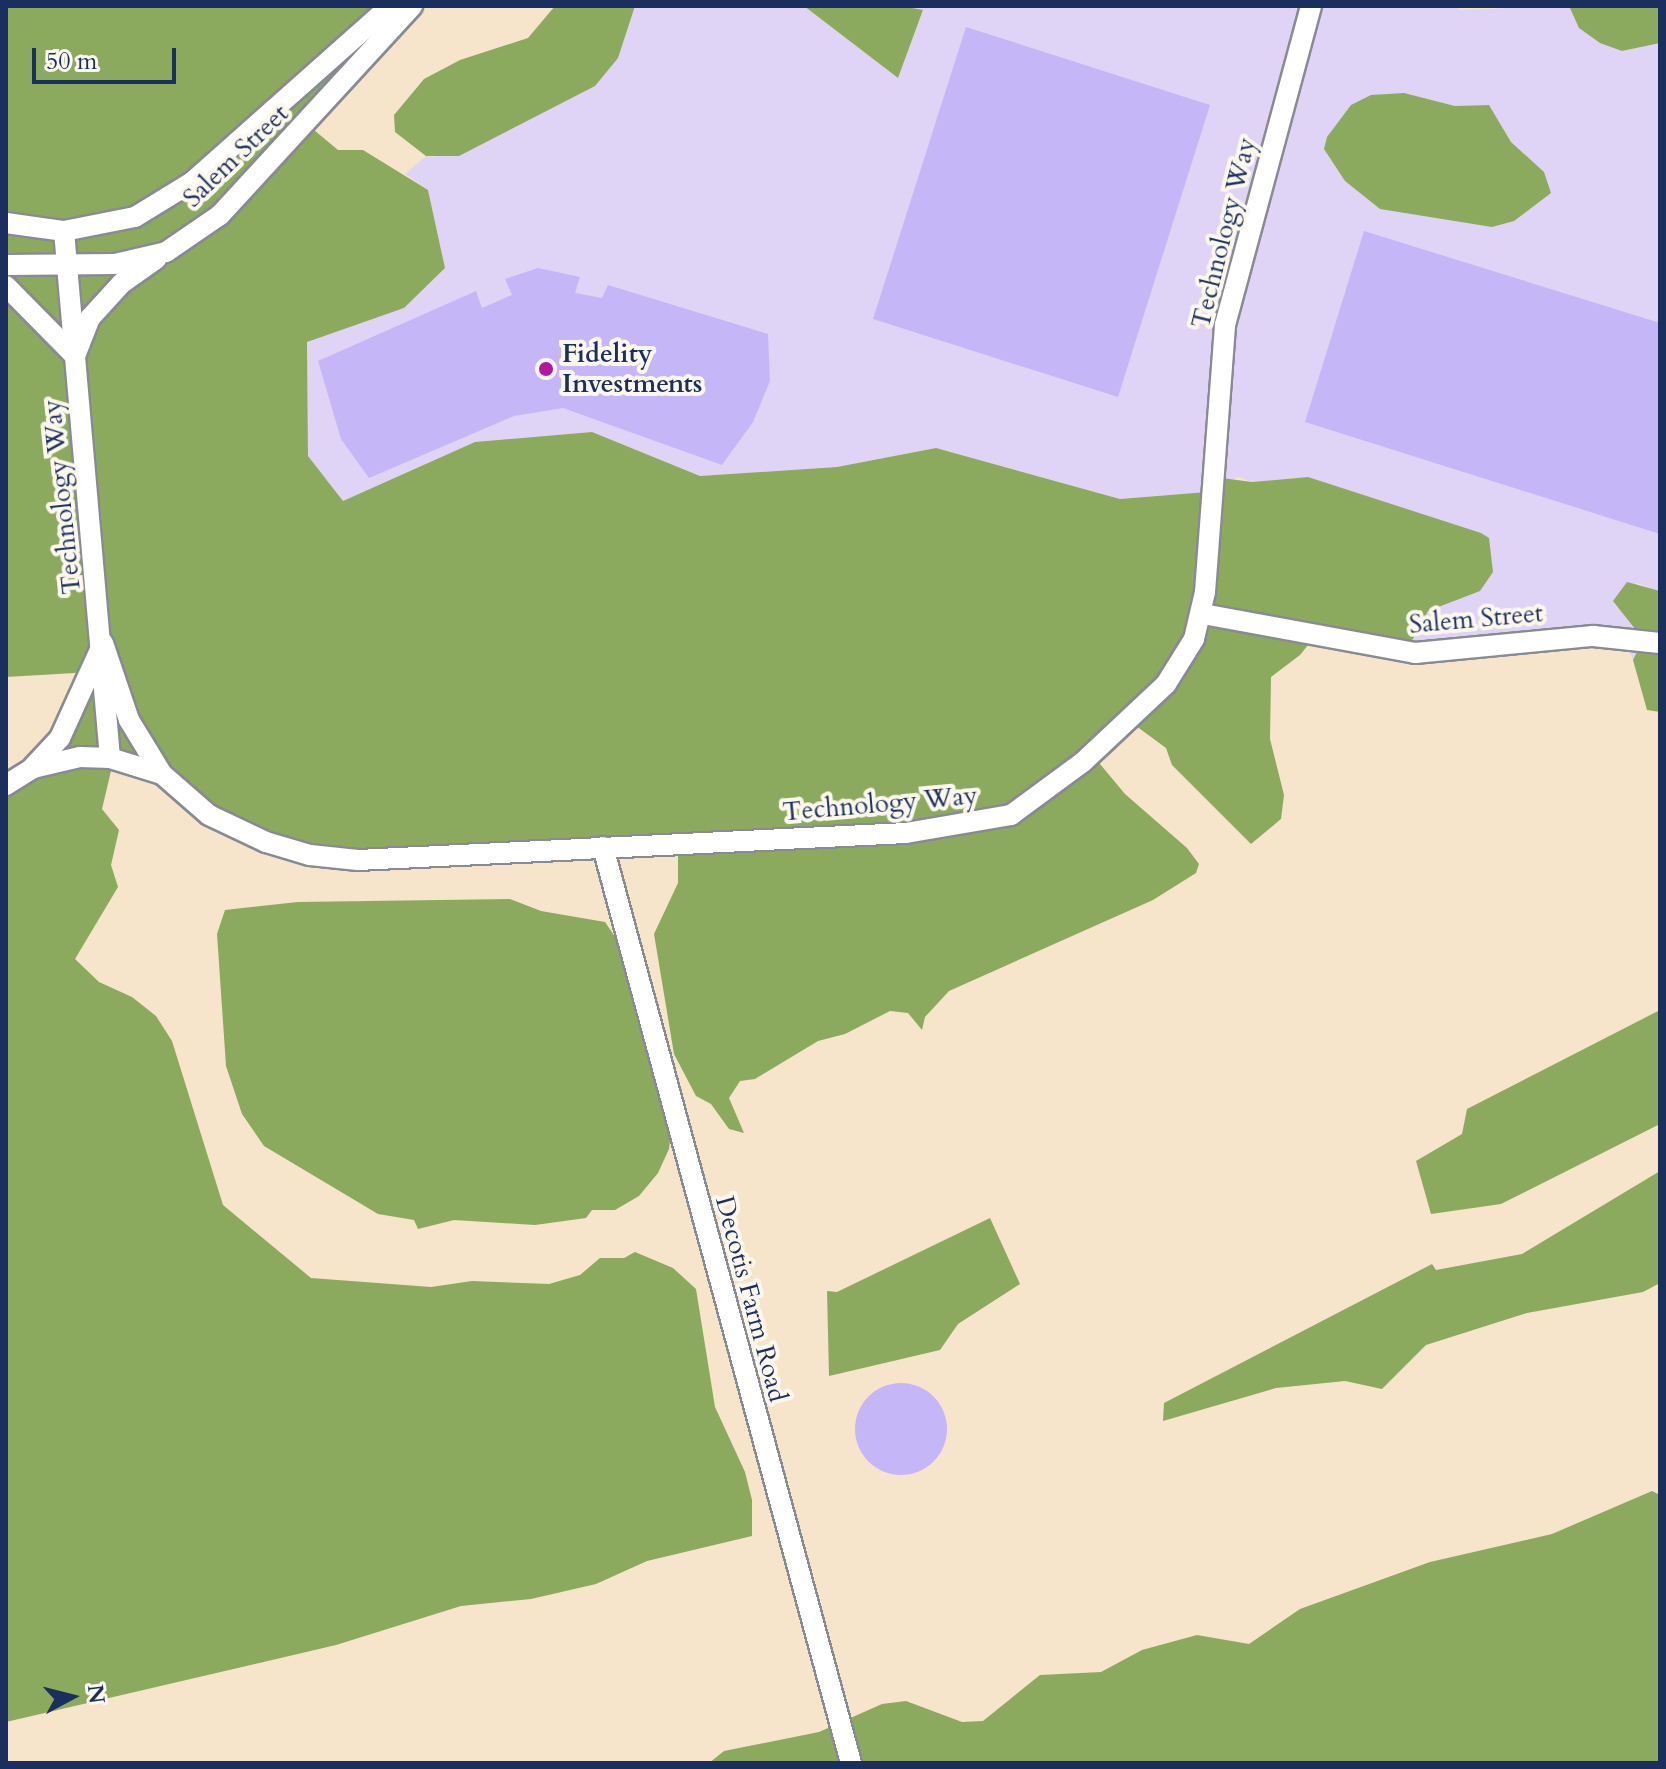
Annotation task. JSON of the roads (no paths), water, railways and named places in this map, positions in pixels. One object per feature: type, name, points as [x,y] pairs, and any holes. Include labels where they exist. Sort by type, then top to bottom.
[{"type":"street","name":"Salem Street","points":[[6,223],[64,231],[135,217],[192,182],[390,6]]},
{"type":"street","name":"Salem Street","points":[[6,265],[66,267],[115,264],[166,252],[220,215],[345,85],[412,6]]},
{"type":"street","name":"Technology Way","points":[[162,774],[184,797],[236,829],[334,859],[906,833],[1011,815],[1083,762],[1166,684],[1184,660],[1203,614],[1225,325],[1311,6]]},
{"type":"street","name":"Technology Way","points":[[64,231],[103,643],[110,758]]},
{"type":"street","points":[[6,286],[75,356],[90,318],[122,283],[166,252]]},
{"type":"street","name":"Salem Street","points":[[1203,614],[1415,653],[1593,636],[1660,643]]},
{"type":"street","points":[[6,785],[33,768],[60,738],[103,643]]},
{"type":"street","points":[[103,643],[129,720],[162,774]]},
{"type":"street","points":[[33,768],[80,757],[110,758],[162,774]]},
{"type":"street","name":"Decotis Farm Road","points":[[603,847],[851,1763]]},
{"type":"place","name":"Fidelity Investments","points":[[546,369]]}]
